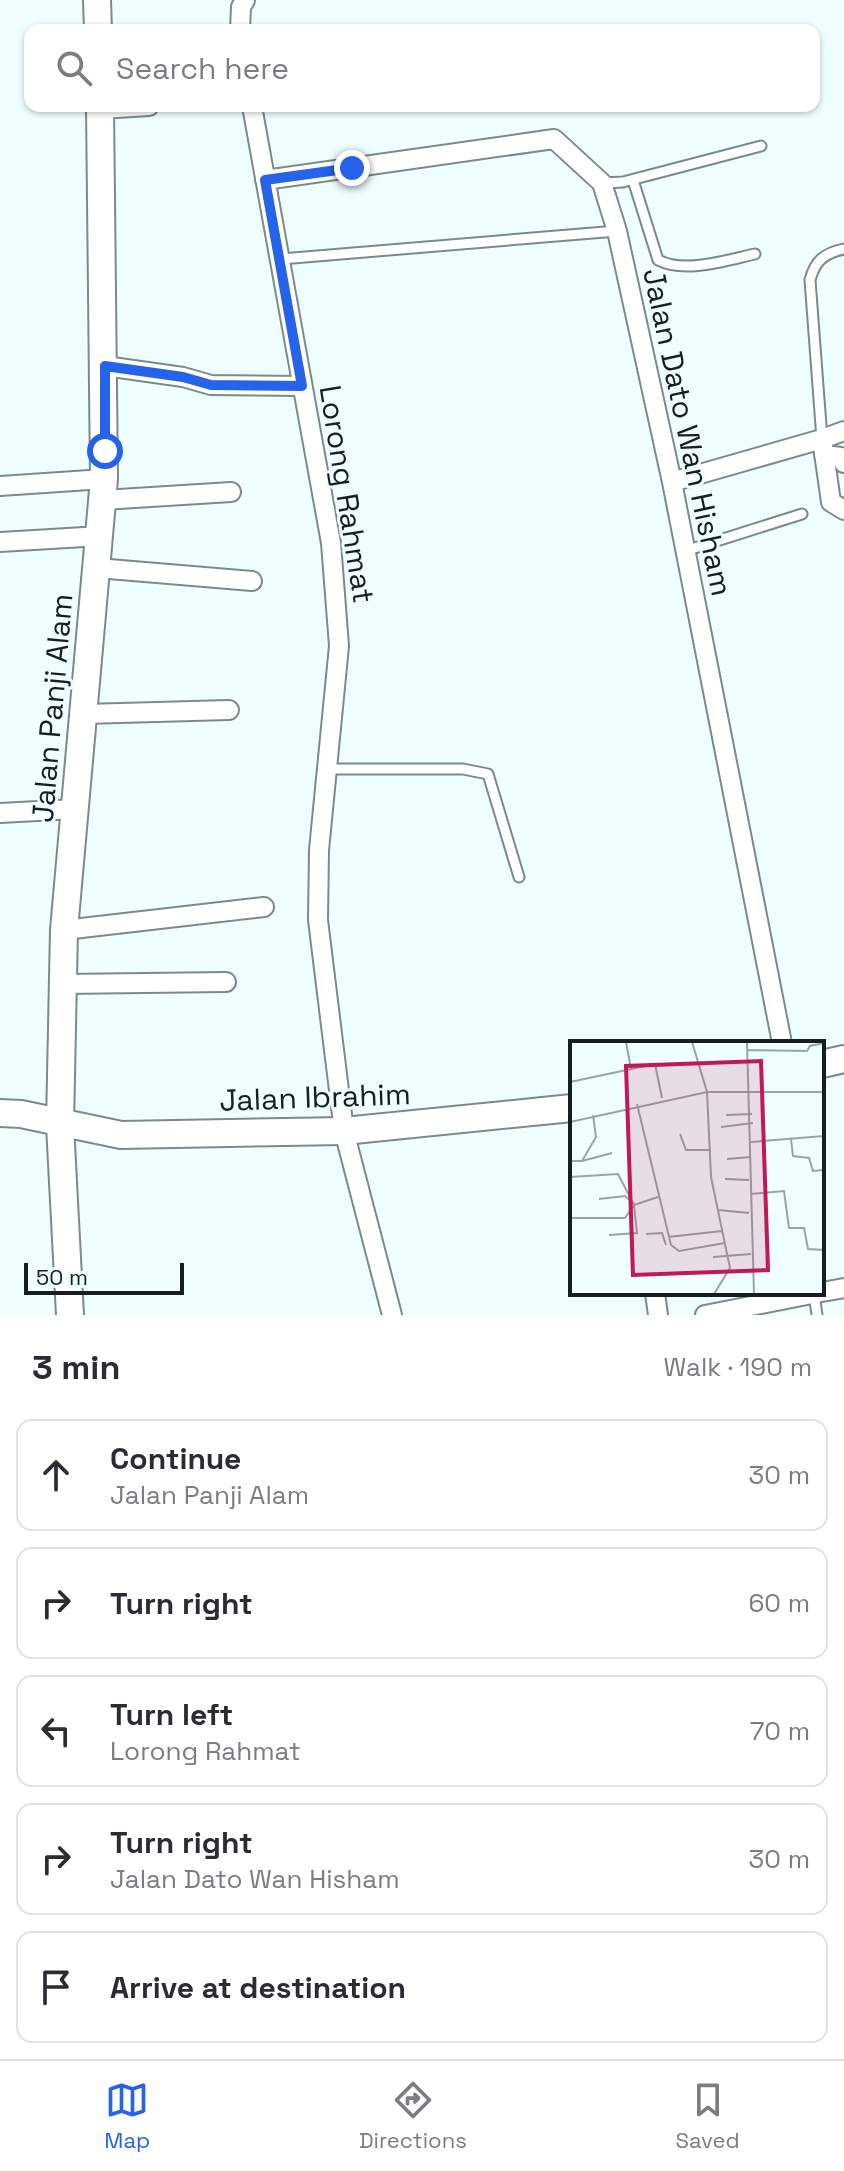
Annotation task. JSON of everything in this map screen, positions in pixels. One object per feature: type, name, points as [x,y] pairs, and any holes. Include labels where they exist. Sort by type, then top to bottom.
[{"type":"main road","points":[[97,0],[98,24]]},
{"type":"main road","name":"Jalan Panji Alam","points":[[70,1315],[60,1125],[64,930],[104,490],[100,112]]},
{"type":"main road","name":"Jalan Ibrahim","points":[[0,1113],[21,1114],[60,1125],[121,1135],[344,1131],[570,1108]]},
{"type":"street","points":[[241,24],[245,0]]},
{"type":"street","name":"Lorong Rahmat","points":[[253,112],[331,543],[337,600],[337,687],[319,850],[318,920],[344,1131],[392,1315]]},
{"type":"street","points":[[265,180],[554,139],[602,183]]},
{"type":"street","name":"Jalan Dato Wan Hisham","points":[[602,183],[617,231],[672,482],[782,1041]]},
{"type":"street","points":[[105,366],[183,377],[211,385],[302,386]]},
{"type":"street","points":[[672,482],[823,447],[844,431]]},
{"type":"street","points":[[823,447],[841,457],[844,463]]},
{"type":"street","points":[[823,447],[831,502],[844,510]]},
{"type":"street","points":[[0,486],[231,492]]},
{"type":"street","points":[[0,542],[101,536]]},
{"type":"street","points":[[97,568],[252,581]]},
{"type":"street","points":[[84,714],[229,710]]},
{"type":"street","points":[[0,813],[75,809]]},
{"type":"street","points":[[64,930],[264,907]]},
{"type":"street","points":[[63,984],[226,982]]},
{"type":"street","points":[[824,1292],[844,1288]]},
{"type":"street","points":[[655,1295],[658,1315]]},
{"type":"street","points":[[705,1315],[808,1295]]},
{"type":"lane","points":[[602,183],[633,180],[761,146]]},
{"type":"lane","points":[[633,180],[658,260],[668,264],[706,264],[755,254]]},
{"type":"lane","points":[[281,259],[617,231]]},
{"type":"lane","points":[[823,447],[810,280],[815,263],[830,252],[844,249]]},
{"type":"lane","points":[[685,551],[802,514]]},
{"type":"lane","points":[[328,769],[463,769],[488,774],[519,877]]},
{"type":"lane","points":[[817,1315],[818,1295]]},
{"type":"route","points":[[105,451],[105,366],[183,377],[211,385],[248,388],[302,386],[265,180],[352,168]]}]
